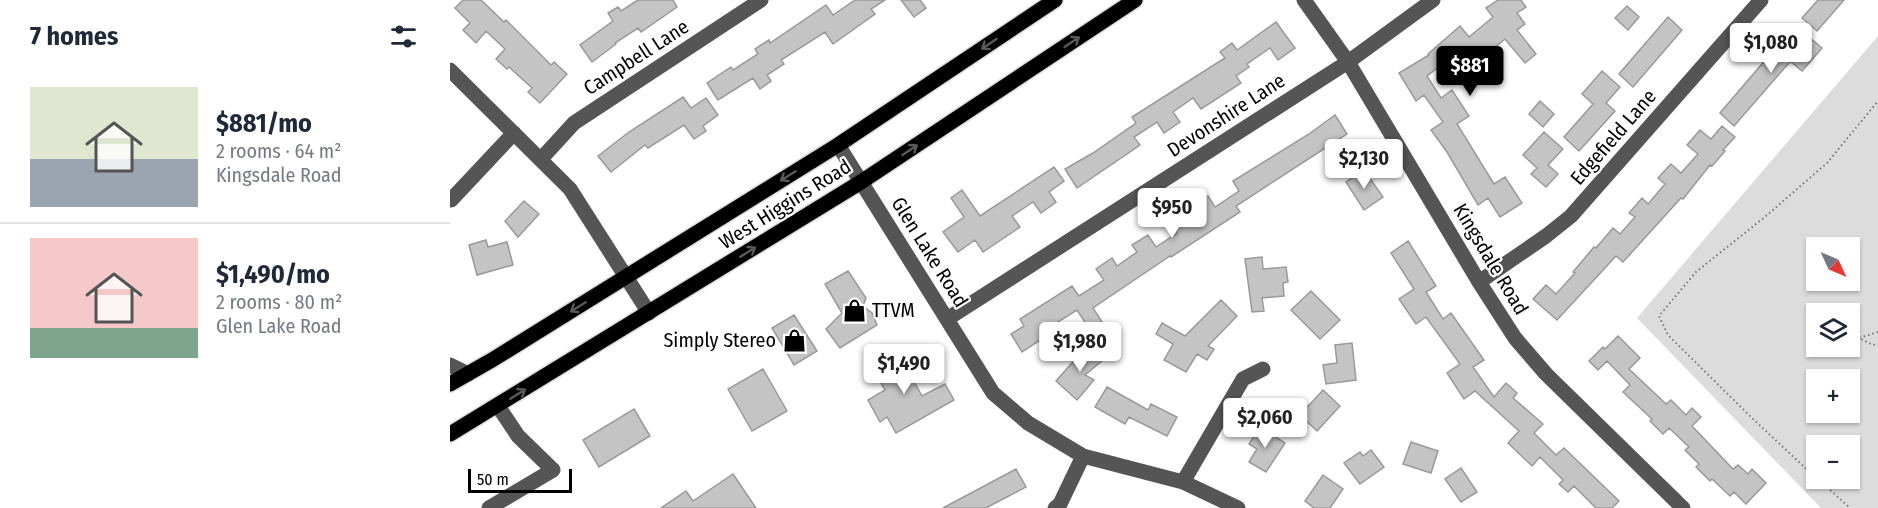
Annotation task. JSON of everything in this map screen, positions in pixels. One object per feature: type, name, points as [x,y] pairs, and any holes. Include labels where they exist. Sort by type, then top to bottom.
[{"type":"main road","name":"West Higgins Road","points":[[450,384],[838,145],[1055,0]]},
{"type":"main road","name":"West Higgins Road","points":[[450,434],[861,182],[1135,0]]},
{"type":"street","name":"Campbell Lane","points":[[541,159],[574,123],[761,0]]},
{"type":"street","name":"Kingsdale Road","points":[[1304,0],[1348,62],[1479,282],[1515,338],[1540,368],[1683,508]]},
{"type":"street","name":"Devonshire Lane","points":[[947,319],[1348,62],[1433,0]]},
{"type":"street","name":"Edgefield Lane","points":[[1479,282],[1571,216],[1761,0]]},
{"type":"street","points":[[450,70],[570,189],[649,313]]},
{"type":"street","points":[[451,200],[514,133]]},
{"type":"street","name":"Glen Lake Road","points":[[838,145],[993,393],[1028,423],[1083,456],[1183,482],[1238,508]]},
{"type":"street","points":[[450,365],[468,374]]},
{"type":"street","points":[[1183,482],[1243,379],[1263,369]]},
{"type":"street","points":[[489,508],[553,470],[518,436],[498,406]]},
{"type":"street","points":[[1055,508],[1060,504],[1083,456]]},
{"type":"path","points":[[1806,468],[1668,335],[1659,316],[1696,272],[1827,164],[1878,101]]},
{"type":"path","points":[[1878,332],[1859,338],[1873,345],[1878,344]]},
{"type":"path","points":[[1829,489],[1850,508]]},
{"type":"shaded area","points":[[1878,36],[1878,508],[1821,508],[1637,318]]},
{"type":"building","points":[[463,0],[481,0],[504,22],[506,20],[551,65],[554,62],[567,74],[540,103],[528,92],[532,88],[509,67],[507,69],[496,59],[505,49],[486,31],[476,43],[463,30],[470,23],[455,8]]},
{"type":"building","points":[[638,0],[673,0],[677,7],[641,32],[638,28],[592,62],[580,45],[613,21],[608,13],[618,7],[621,11]]},
{"type":"building","points":[[855,0],[885,0],[871,9],[875,14],[833,44],[825,32],[781,60],[784,64],[767,75],[771,81],[760,89],[753,78],[718,100],[707,83],[731,67],[733,70],[758,54],[755,49],[769,40],[770,43],[826,5],[833,15]]},
{"type":"building","points":[[901,0],[920,0],[926,8],[914,17]]},
{"type":"building","points":[[1498,0],[1521,0],[1526,7],[1517,13],[1525,24],[1517,30],[1536,54],[1525,63],[1505,39],[1476,63],[1464,48],[1427,76],[1441,98],[1452,90],[1469,116],[1457,124],[1494,184],[1505,177],[1522,203],[1500,217],[1488,198],[1478,205],[1447,152],[1431,130],[1443,122],[1424,95],[1416,101],[1399,73],[1429,55],[1460,26],[1469,37],[1493,17],[1486,8]]},
{"type":"building","points":[[1818,0],[1844,0],[1817,31],[1802,18]]},
{"type":"building","points":[[1627,6],[1639,17],[1628,30],[1615,18]]},
{"type":"building","points":[[1668,17],[1682,30],[1633,87],[1619,74]]},
{"type":"building","points":[[1276,22],[1295,48],[1278,60],[1270,48],[1247,64],[1249,67],[1236,76],[1241,83],[1201,109],[1193,98],[1173,112],[1180,122],[1164,133],[1157,122],[1134,137],[1140,145],[1077,188],[1065,169],[1136,123],[1132,117],[1225,58],[1220,52],[1232,43],[1237,50]]},
{"type":"building","points":[[1803,32],[1822,48],[1802,71],[1791,62],[1788,64],[1734,126],[1720,113],[1773,51],[1771,49],[1779,39],[1789,48]]},
{"type":"building","points":[[1602,71],[1620,87],[1606,103],[1615,111],[1579,151],[1564,137],[1593,104],[1582,94]]},
{"type":"building","points":[[683,97],[691,108],[706,98],[718,115],[703,126],[706,131],[694,139],[684,125],[648,148],[645,145],[611,172],[598,156],[629,132]]},
{"type":"building","points":[[1540,101],[1554,114],[1543,127],[1529,114]]},
{"type":"building","points":[[1335,115],[1347,134],[1236,206],[1240,212],[1093,308],[1104,325],[1092,333],[1077,310],[1048,328],[1051,333],[1022,352],[1011,334],[1024,326],[1020,319],[1072,286],[1079,296],[1104,280],[1096,269],[1112,258],[1117,266],[1137,252],[1132,245],[1148,235],[1156,247],[1177,233],[1169,222],[1208,196],[1215,207],[1239,191],[1233,181],[1309,134]]},
{"type":"building","points":[[1722,126],[1735,137],[1723,150],[1725,151],[1623,262],[1616,256],[1557,320],[1533,299],[1546,285],[1556,294],[1594,247],[1596,248],[1613,228],[1620,234],[1635,217],[1629,213],[1642,198],[1648,204],[1665,184],[1658,178],[1671,164],[1681,173],[1698,154],[1687,145],[1700,130],[1711,139]]},
{"type":"building","points":[[1544,132],[1563,149],[1548,165],[1558,174],[1546,187],[1531,174],[1537,168],[1523,155]]},
{"type":"building","points":[[1054,167],[1064,181],[1049,192],[1056,202],[1041,213],[1033,202],[1012,216],[1020,227],[983,252],[975,240],[958,252],[943,232],[964,217],[951,198],[962,190],[980,216]]},
{"type":"building","points":[[1364,170],[1383,197],[1364,210],[1346,182]]},
{"type":"building","points":[[524,201],[539,214],[518,237],[505,221]]},
{"type":"building","points":[[486,240],[488,247],[507,242],[513,265],[477,275],[469,245]]},
{"type":"building","points":[[1408,241],[1436,286],[1426,292],[1443,319],[1451,313],[1484,360],[1473,367],[1494,397],[1506,383],[1517,393],[1513,398],[1543,424],[1534,433],[1556,455],[1564,448],[1619,501],[1612,508],[1596,508],[1574,486],[1568,492],[1559,484],[1563,480],[1540,457],[1532,466],[1508,443],[1519,431],[1475,391],[1464,399],[1447,373],[1460,364],[1426,317],[1416,324],[1399,299],[1414,289],[1391,253]]},
{"type":"building","points":[[1262,257],[1263,269],[1286,267],[1288,282],[1283,283],[1284,296],[1262,298],[1264,311],[1252,312],[1245,259]]},
{"type":"building","name":"TTVM","points":[[848,271],[866,298],[863,306],[872,313],[877,325],[840,348],[826,329],[842,313],[825,284]]},
{"type":"building","points":[[1311,291],[1340,320],[1320,339],[1291,310]]},
{"type":"building","points":[[1221,300],[1237,316],[1208,346],[1214,349],[1207,360],[1197,354],[1186,372],[1164,360],[1173,344],[1156,334],[1162,323],[1185,336]]},
{"type":"building","name":"Simply Stereo","points":[[794,315],[817,351],[794,365],[772,328]]},
{"type":"building","points":[[1618,336],[1640,358],[1629,369],[1666,404],[1671,400],[1686,415],[1692,408],[1701,417],[1692,426],[1733,469],[1738,465],[1748,474],[1752,469],[1766,483],[1746,504],[1734,492],[1730,496],[1712,479],[1710,481],[1696,467],[1699,464],[1685,450],[1689,447],[1669,428],[1663,434],[1650,421],[1652,419],[1623,392],[1630,385],[1607,361],[1598,370],[1589,361]]},
{"type":"building","points":[[1352,343],[1356,380],[1326,384],[1323,365],[1337,363],[1335,345]]},
{"type":"building","points":[[1091,345],[1103,360],[1085,375],[1094,380],[1077,400],[1056,381]]},
{"type":"building","points":[[897,351],[922,396],[945,384],[954,400],[896,433],[887,417],[880,422],[868,400],[885,390],[871,366]]},
{"type":"building","points":[[763,369],[787,411],[752,431],[728,389]]},
{"type":"building","points":[[1107,387],[1148,410],[1151,404],[1177,417],[1167,436],[1129,417],[1125,424],[1095,407]]},
{"type":"building","points":[[1323,390],[1340,406],[1317,431],[1300,415]]},
{"type":"building","points":[[634,409],[650,436],[599,467],[583,440]]},
{"type":"building","points":[[1260,427],[1285,443],[1266,472],[1249,462],[1257,449],[1249,444]]},
{"type":"building","points":[[1411,442],[1438,451],[1431,473],[1403,464]]},
{"type":"building","points":[[1371,450],[1384,467],[1360,484],[1344,463],[1360,452],[1363,456]]},
{"type":"building","points":[[1461,468],[1477,492],[1461,502],[1445,479]]},
{"type":"building","points":[[1016,469],[1026,487],[986,508],[943,508]]},
{"type":"building","points":[[733,474],[756,508],[661,508],[686,491],[693,501]]},
{"type":"building","points":[[1323,475],[1343,489],[1330,508],[1314,508],[1305,501]]},
{"type":"place","name":"TTVM","points":[[854,310]]},
{"type":"place","name":"Simply Stereo","points":[[794,340]]}]
